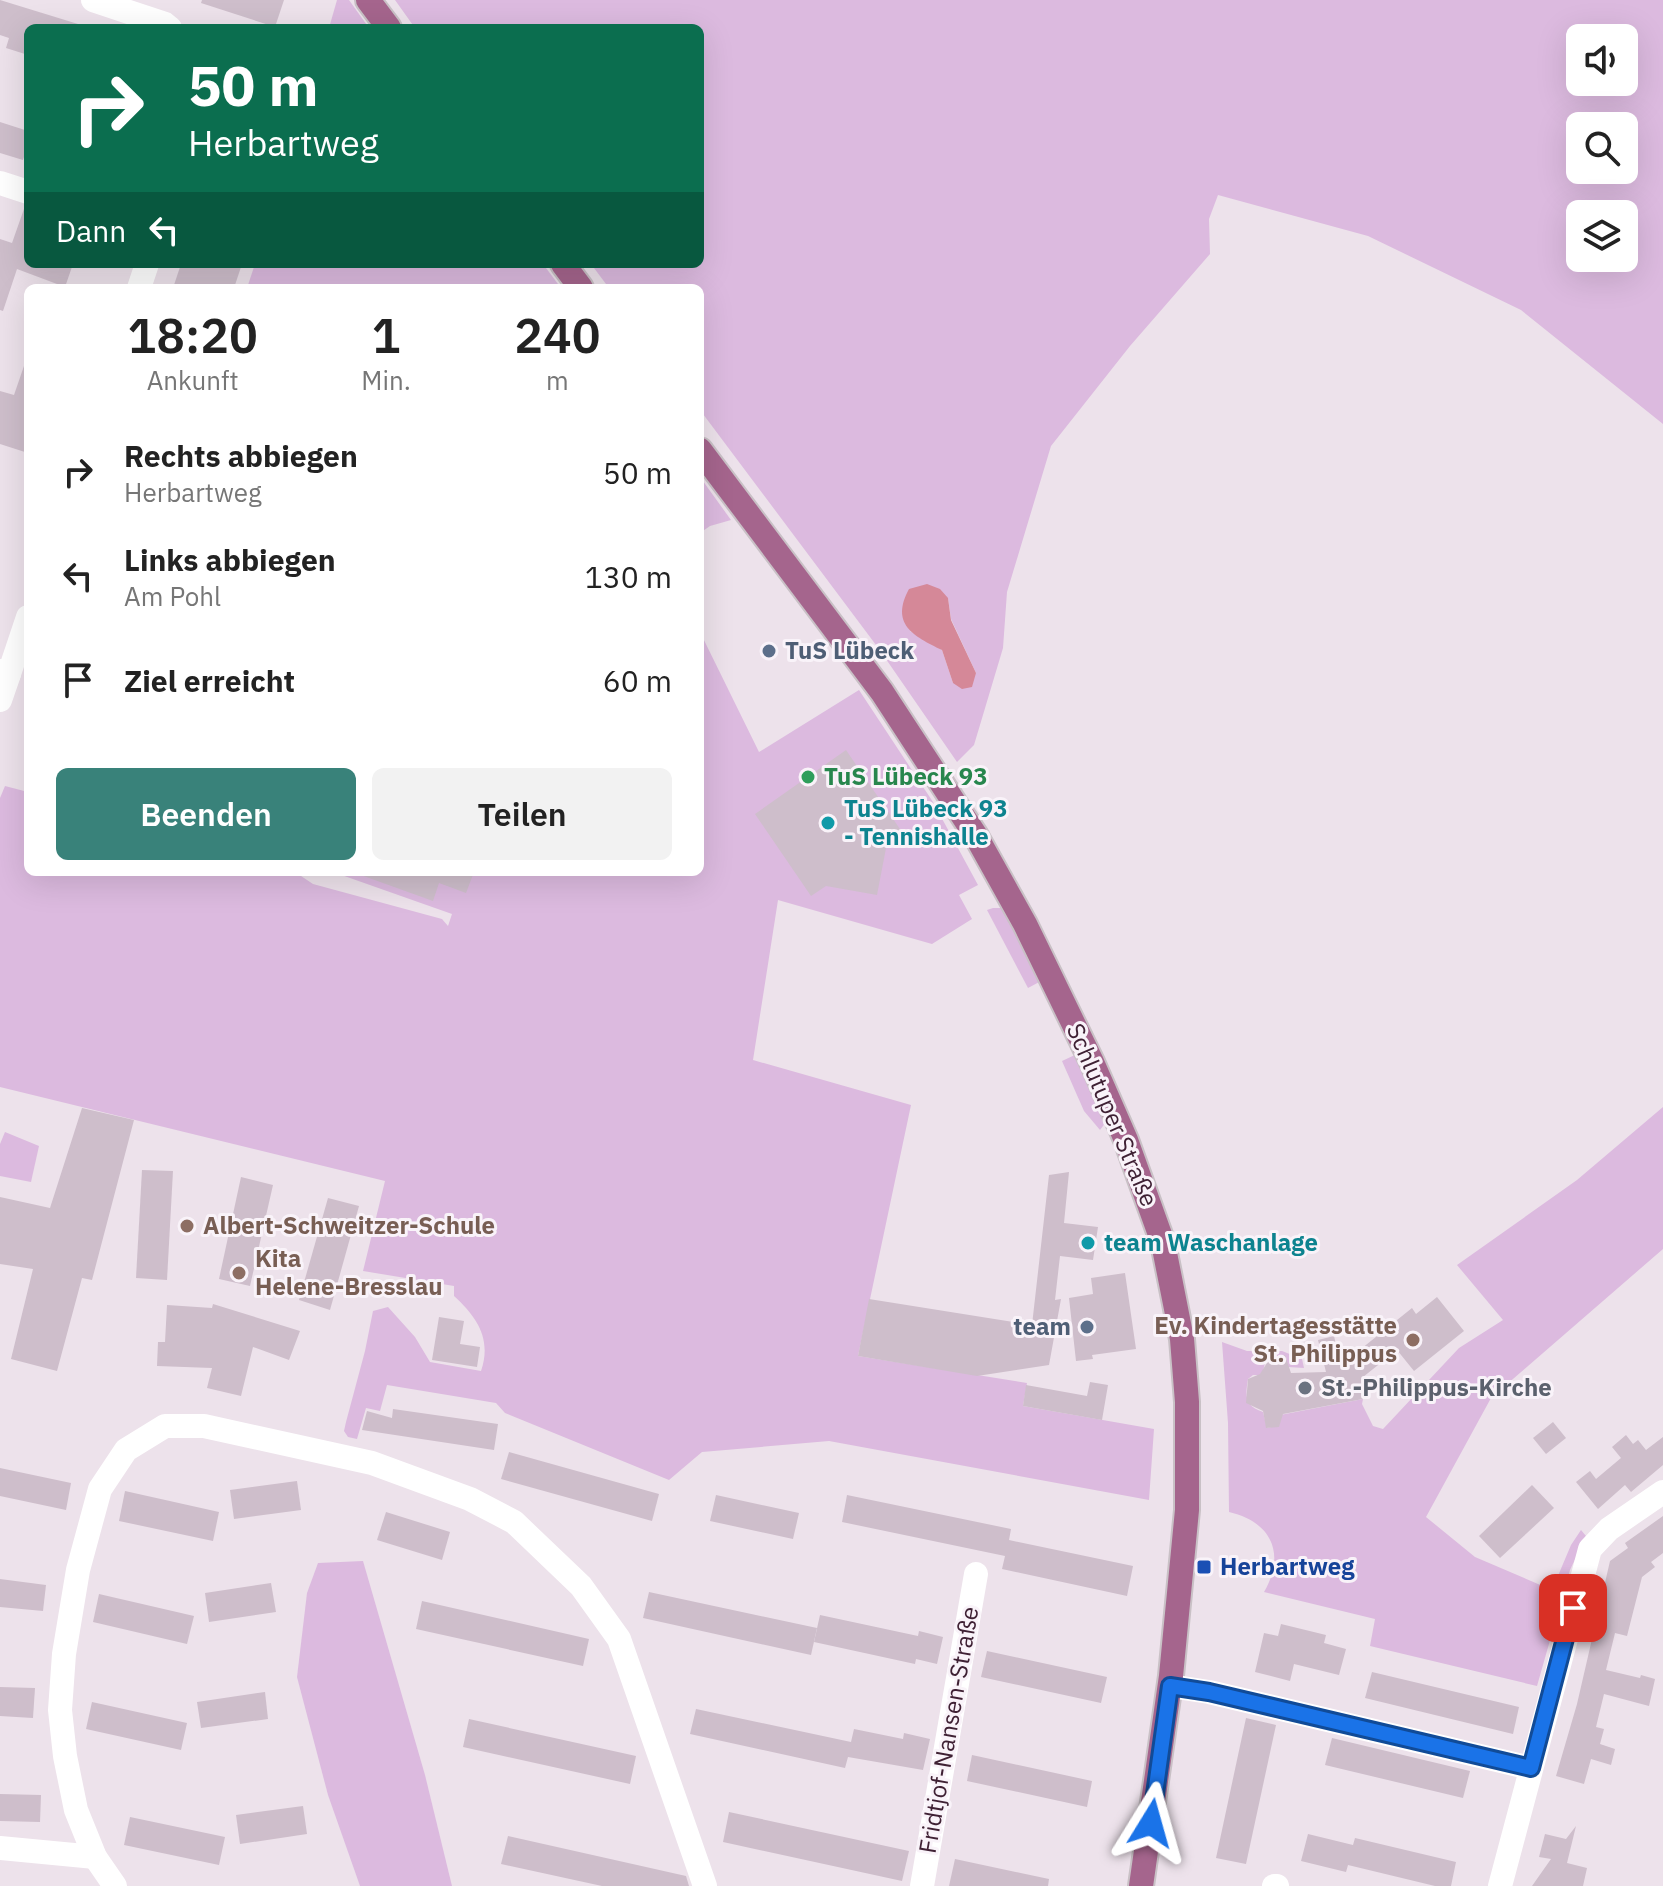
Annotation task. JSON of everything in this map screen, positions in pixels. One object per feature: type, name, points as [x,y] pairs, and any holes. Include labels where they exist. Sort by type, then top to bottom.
[{"type":"main road","points":[[368,0],[386,24]]},
{"type":"main road","name":"Schlutuper Straße","points":[[704,455],[882,692],[976,836],[1056,984],[1121,1127],[1163,1243],[1182,1339],[1187,1402],[1187,1510],[1170,1686],[1141,1886]]},
{"type":"street","points":[[93,0],[165,24]]},
{"type":"street","points":[[0,183],[24,191]]},
{"type":"street","points":[[0,700],[4,672],[24,626]]},
{"type":"street","points":[[115,1886],[95,1857],[76,1810],[65,1756],[60,1710],[64,1654],[78,1570],[100,1489],[126,1450],[165,1426],[204,1426],[327,1451],[406,1473],[470,1499],[514,1522],[581,1586],[619,1639],[705,1886]]},
{"type":"street","points":[[1500,1886],[1590,1549],[1609,1529],[1663,1492]]},
{"type":"street","name":"Fridtjof-Nansen-Straße","points":[[922,1886],[976,1574]]},
{"type":"street","points":[[1170,1686],[1209,1692],[1531,1768]]},
{"type":"street","points":[[0,1848],[95,1857]]},
{"type":"shaded area","points":[[337,0],[349,0],[366,24],[330,24]]},
{"type":"shaded area","points":[[395,0],[1663,0],[1663,424],[1521,310],[1368,236],[1218,195],[1209,219],[1210,254],[1130,346],[1051,446],[1007,592],[1003,648],[974,745],[957,762],[879,649],[704,415],[704,284],[606,284],[594,268],[704,268],[704,24],[412,24]],"holes":[[[948,598],[951,619],[976,673],[953,683],[942,650],[910,631]]]},
{"type":"shaded area","points":[[254,268],[546,268],[558,284],[248,284]]},
{"type":"shaded area","points":[[704,483],[731,520],[704,530]]},
{"type":"shaded area","points":[[927,584],[940,589],[948,598],[951,620],[976,673],[972,687],[962,689],[953,683],[942,650],[914,634],[903,620],[902,611],[909,589]]},
{"type":"shaded area","points":[[704,640],[759,752],[859,690],[933,802],[978,885],[959,895],[972,919],[932,944],[778,900],[753,1060],[911,1105],[858,1356],[1027,1383],[1023,1406],[1154,1429],[1149,1500],[829,1441],[702,1452],[669,1480],[505,1413],[496,1403],[387,1385],[380,1411],[366,1408],[357,1439],[348,1437],[344,1431],[373,1311],[388,1307],[415,1337],[430,1362],[481,1371],[484,1359],[480,1329],[454,1296],[454,1286],[363,1271],[385,1181],[0,1087],[0,798],[5,786],[24,791],[24,876],[301,876],[313,884],[442,919],[448,926],[452,914],[344,876],[704,876]]},
{"type":"shaded area","points":[[1003,908],[1043,980],[1028,988],[987,910]]},
{"type":"shaded area","points":[[1077,1054],[1106,1122],[1100,1130],[1084,1111],[1062,1061]]},
{"type":"shaded area","points":[[1663,1107],[1663,1249],[1491,1398],[1426,1517],[1475,1557],[1552,1590],[1571,1545],[1581,1530],[1586,1536],[1570,1570],[1537,1686],[1370,1646],[1375,1619],[1264,1592],[1274,1565],[1271,1542],[1256,1523],[1229,1512],[1228,1423],[1222,1342],[1247,1351],[1282,1351],[1302,1359],[1304,1368],[1288,1367],[1286,1357],[1275,1356],[1265,1363],[1262,1375],[1253,1375],[1248,1379],[1248,1400],[1263,1412],[1267,1428],[1279,1425],[1280,1415],[1363,1399],[1362,1404],[1373,1426],[1383,1429],[1459,1348],[1503,1320],[1457,1265],[1577,1180]]},
{"type":"shaded area","points":[[5,1132],[39,1146],[31,1182],[0,1176],[0,1144]]},
{"type":"shaded area","points":[[363,1561],[425,1775],[452,1886],[360,1886],[328,1795],[297,1677],[307,1593],[318,1563]]},
{"type":"building","points":[[0,0],[78,24],[24,24],[24,54],[6,48],[9,38],[0,35]]},
{"type":"building","points":[[202,0],[284,0],[276,24],[266,24],[201,3]]},
{"type":"building","points":[[0,122],[24,130],[23,160],[0,153]]},
{"type":"building","points":[[24,209],[24,268],[72,268],[66,284],[57,284],[17,269],[3,311],[0,310],[0,239],[12,243]]},
{"type":"building","points":[[180,268],[241,268],[235,284],[174,284]]},
{"type":"building","points":[[24,366],[24,452],[0,444],[0,391],[14,395]]},
{"type":"building","name":"TuS Lübeck 93 - Tennishalle","points":[[846,750],[902,832],[887,843],[877,895],[826,886],[811,896],[755,814]]},
{"type":"building","points":[[364,876],[472,876],[466,893],[439,883],[433,901]]},
{"type":"building","points":[[82,1108],[134,1120],[92,1280],[82,1278],[57,1371],[11,1359],[33,1269],[0,1264],[0,1197],[50,1208]]},
{"type":"building","points":[[142,1170],[173,1171],[167,1280],[136,1278]]},
{"type":"building","points":[[1069,1172],[1064,1223],[1098,1227],[1093,1260],[1060,1256],[1055,1300],[1061,1299],[1049,1365],[977,1376],[858,1356],[869,1299],[1032,1325],[1049,1175]]},
{"type":"building","points":[[241,1177],[273,1185],[250,1286],[219,1279]]},
{"type":"building","points":[[328,1198],[359,1206],[330,1310],[299,1300]]},
{"type":"building","points":[[1125,1273],[1136,1349],[1092,1355],[1093,1359],[1076,1361],[1069,1298],[1093,1294],[1091,1278]]},
{"type":"building","points":[[1437,1297],[1464,1331],[1414,1371],[1397,1350],[1363,1377],[1363,1399],[1283,1414],[1279,1427],[1266,1428],[1263,1411],[1246,1403],[1248,1379],[1260,1374],[1270,1358],[1285,1355],[1291,1373],[1326,1372],[1318,1340],[1334,1336],[1341,1365],[1412,1308],[1416,1314]]},
{"type":"building","points":[[213,1304],[300,1331],[289,1360],[253,1347],[241,1396],[207,1388],[212,1368],[157,1366],[158,1342],[165,1342],[167,1305],[212,1308]]},
{"type":"building","points":[[439,1317],[464,1321],[460,1344],[480,1347],[477,1367],[432,1360]]},
{"type":"building","points":[[1090,1382],[1108,1385],[1102,1420],[1023,1406],[1026,1385],[1087,1396]]},
{"type":"building","points":[[393,1409],[498,1424],[494,1450],[362,1430],[367,1411],[392,1418]]},
{"type":"building","points":[[1553,1422],[1566,1438],[1546,1454],[1533,1438]]},
{"type":"building","points":[[1626,1435],[1633,1444],[1638,1440],[1646,1450],[1663,1437],[1663,1465],[1631,1492],[1625,1485],[1598,1509],[1576,1482],[1590,1471],[1596,1479],[1621,1458],[1612,1447]]},
{"type":"building","points":[[509,1452],[659,1494],[652,1521],[501,1479]]},
{"type":"building","points":[[0,1468],[71,1483],[66,1510],[0,1496]]},
{"type":"building","points":[[297,1481],[301,1510],[234,1519],[230,1490]]},
{"type":"building","points":[[1532,1485],[1554,1508],[1500,1558],[1479,1536]]},
{"type":"building","points":[[125,1491],[219,1512],[213,1541],[119,1521]]},
{"type":"building","points":[[716,1495],[799,1513],[793,1539],[710,1521]]},
{"type":"building","points":[[847,1495],[1011,1529],[1009,1540],[1133,1566],[1127,1596],[1002,1569],[1005,1556],[842,1522]]},
{"type":"building","points":[[386,1512],[450,1532],[442,1560],[377,1540]]},
{"type":"building","points":[[1663,1516],[1663,1553],[1651,1562],[1655,1567],[1642,1577],[1627,1636],[1615,1633],[1606,1670],[1655,1679],[1649,1706],[1604,1694],[1596,1727],[1604,1729],[1600,1744],[1615,1749],[1611,1765],[1591,1759],[1584,1784],[1556,1776],[1577,1704],[1610,1561],[1628,1548],[1625,1543]]},
{"type":"building","points":[[0,1579],[46,1585],[43,1611],[0,1607]]},
{"type":"building","points":[[271,1583],[276,1612],[209,1622],[205,1593]]},
{"type":"building","points":[[649,1592],[817,1628],[811,1655],[643,1618]]},
{"type":"building","points":[[99,1594],[194,1616],[187,1644],[93,1622]]},
{"type":"building","points":[[422,1601],[589,1639],[583,1666],[416,1629]]},
{"type":"building","points":[[820,1615],[918,1636],[919,1631],[943,1637],[937,1664],[916,1659],[915,1664],[814,1642]]},
{"type":"building","points":[[1281,1624],[1326,1635],[1324,1643],[1346,1649],[1339,1675],[1294,1664],[1290,1681],[1255,1672],[1264,1633],[1278,1636]]},
{"type":"building","points":[[987,1651],[1107,1677],[1101,1703],[981,1677]]},
{"type":"building","points":[[1372,1672],[1519,1707],[1513,1734],[1365,1698]]},
{"type":"building","points":[[0,1687],[35,1688],[33,1718],[0,1716]]},
{"type":"building","points":[[265,1692],[268,1719],[201,1728],[197,1702]]},
{"type":"building","points":[[92,1702],[187,1723],[181,1750],[86,1729]]},
{"type":"building","points":[[696,1709],[851,1742],[854,1729],[903,1739],[904,1733],[930,1739],[923,1770],[848,1757],[845,1768],[690,1734]]},
{"type":"building","points":[[1246,1718],[1276,1725],[1246,1864],[1216,1858]]},
{"type":"building","points":[[469,1719],[636,1756],[630,1784],[463,1747]]},
{"type":"building","points":[[1332,1738],[1470,1771],[1463,1798],[1325,1765]]},
{"type":"building","points":[[972,1755],[1092,1781],[1087,1807],[967,1781]]},
{"type":"building","points":[[0,1794],[41,1795],[40,1822],[0,1821]]},
{"type":"building","points":[[303,1806],[307,1834],[240,1844],[236,1815]]},
{"type":"building","points":[[729,1812],[909,1851],[902,1881],[723,1842]]},
{"type":"building","points":[[130,1817],[225,1837],[219,1865],[124,1845]]},
{"type":"building","points":[[1576,1826],[1567,1863],[1587,1868],[1583,1886],[1532,1886],[1551,1859],[1539,1857],[1545,1834],[1566,1839]]},
{"type":"building","points":[[1308,1834],[1353,1845],[1355,1838],[1456,1862],[1451,1886],[1435,1886],[1348,1865],[1346,1872],[1301,1861]]},
{"type":"building","points":[[508,1836],[686,1876],[689,1886],[602,1886],[501,1864]]},
{"type":"building","points":[[955,1859],[1049,1879],[1048,1886],[949,1886]]},
{"type":"place","name":"TuS Lübeck","points":[[769,651]]},
{"type":"place","name":"TuS Lübeck 93","points":[[808,777]]},
{"type":"place","name":"TuS Lübeck 93 - Tennishalle","points":[[828,823]]},
{"type":"place","name":"Albert-Schweitzer-Schule","points":[[187,1226]]},
{"type":"place","name":"team Waschanlage","points":[[1088,1243]]},
{"type":"place","name":"Kita Helene-Bresslau","points":[[239,1273]]},
{"type":"place","name":"team","points":[[1087,1327]]},
{"type":"place","name":"Ev. Kindertagesstätte St. Philippus","points":[[1413,1340]]},
{"type":"place","name":"St.-Philippus-Kirche","points":[[1305,1388]]},
{"type":"place","name":"Herbartweg","points":[[1204,1567]]},
{"type":"route","points":[[1151,1823],[1170,1686],[1209,1692],[1531,1768],[1573,1608]]}]
